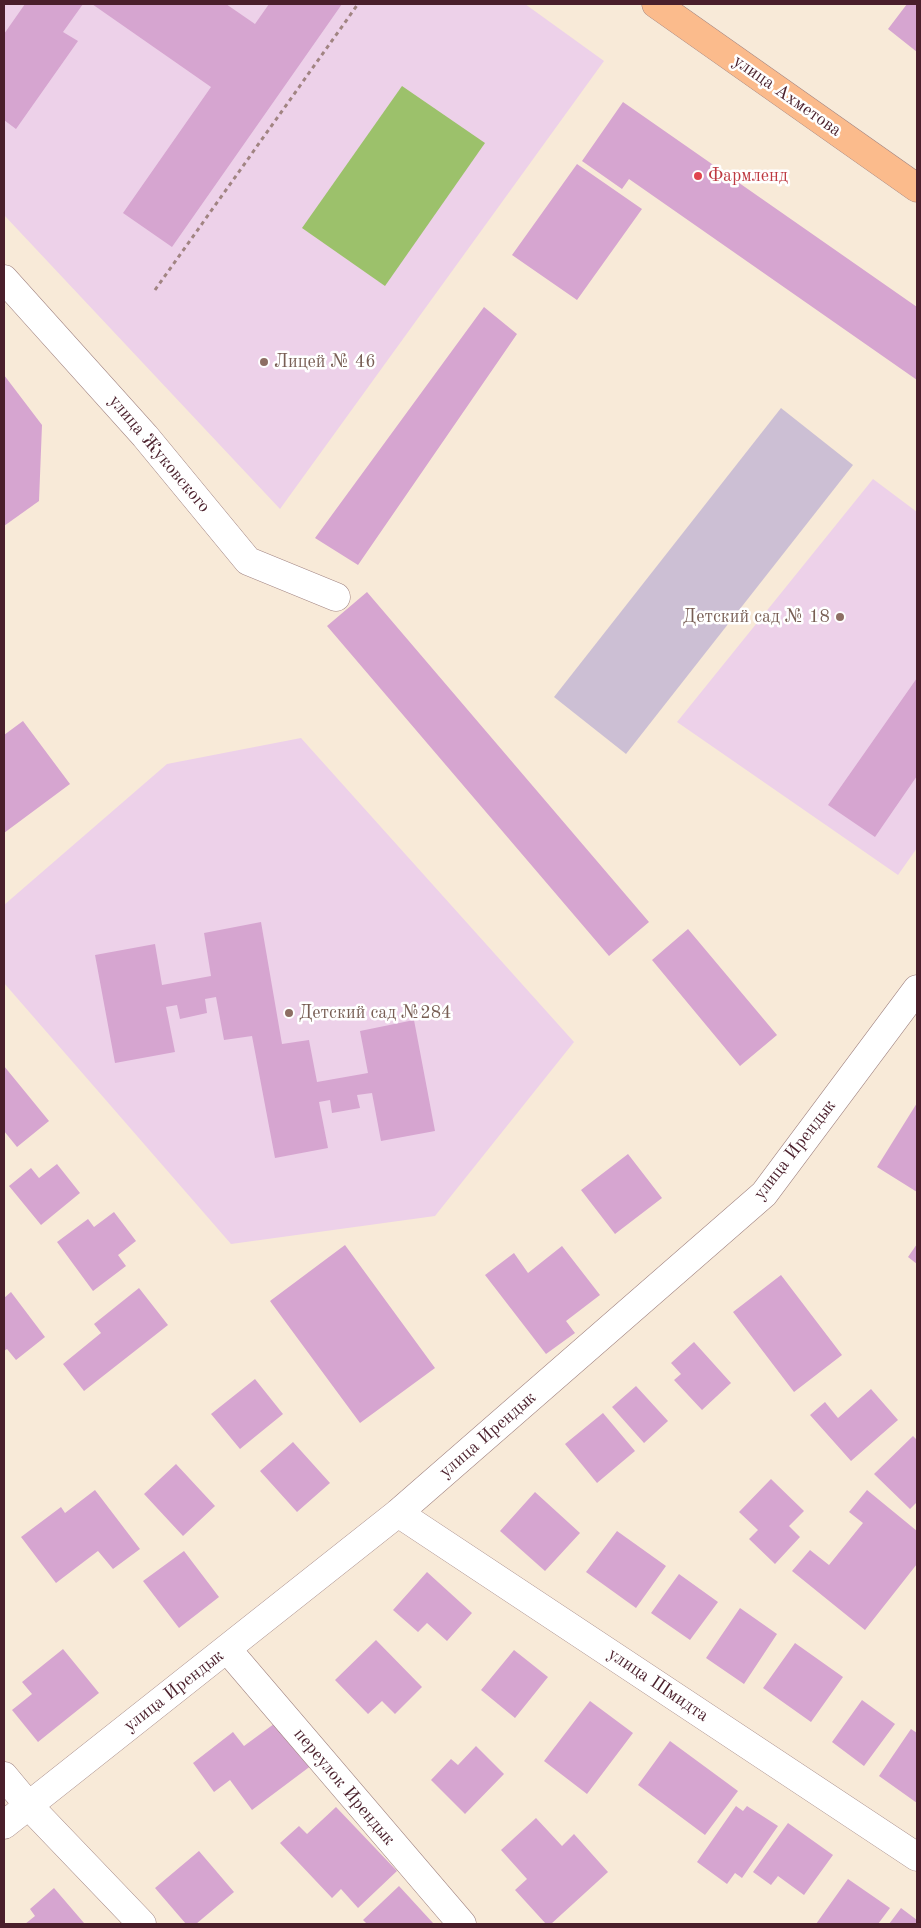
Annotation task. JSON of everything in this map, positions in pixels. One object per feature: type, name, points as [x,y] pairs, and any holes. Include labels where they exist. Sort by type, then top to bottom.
[{"type":"main road","name":"улица Ахметова","points":[[656,4],[917,188]]},
{"type":"street","name":"улица Жуковского","points":[[4,279],[146,436],[248,561],[336,597]]},
{"type":"street","name":"улица Ирендык","points":[[4,1825],[398,1512],[764,1194],[917,989]]},
{"type":"street","name":"улица Шмидта","points":[[398,1512],[917,1857]]},
{"type":"street","name":"переулок Ирендык","points":[[227,1648],[462,1924]]},
{"type":"street","points":[[4,1776],[28,1806],[142,1924]]},
{"type":"path","points":[[154,290],[358,4]]},
{"type":"shaded area","name":"Лицей № 46","points":[[4,4],[525,4],[604,61],[280,509],[4,215]]},
{"type":"shaded area","points":[[781,408],[853,465],[626,754],[554,697]]},
{"type":"shaded area","name":"Детский сад № 18","points":[[873,479],[917,512],[917,848],[898,875],[677,722]]},
{"type":"shaded area","name":"Детский сад №284","points":[[301,738],[574,1042],[435,1216],[231,1244],[4,983],[4,905],[167,764]]},
{"type":"green space","points":[[402,86],[485,143],[385,286],[302,228]]},
{"type":"building","points":[[25,4],[83,4],[63,32],[78,41],[16,129],[4,120],[4,34]]},
{"type":"building","points":[[92,4],[226,4],[255,24],[269,4],[342,4],[172,247],[123,213],[211,87]]},
{"type":"building","points":[[907,4],[917,4],[917,52],[888,29]]},
{"type":"building","points":[[623,102],[917,307],[917,380],[629,179],[622,189],[582,161]]},
{"type":"building","points":[[577,164],[642,209],[577,300],[512,255]]},
{"type":"building","points":[[484,307],[517,334],[358,565],[315,538]]},
{"type":"building","points":[[4,375],[42,425],[39,501],[4,526]]},
{"type":"building","points":[[367,592],[649,922],[609,956],[327,626]]},
{"type":"building","points":[[917,678],[917,776],[875,837],[828,805]]},
{"type":"building","points":[[23,721],[70,784],[4,833],[4,735]]},
{"type":"building","points":[[261,922],[282,1044],[309,1040],[317,1082],[368,1073],[360,1031],[414,1020],[435,1131],[381,1141],[372,1093],[357,1095],[360,1108],[332,1113],[330,1100],[319,1102],[328,1148],[275,1158],[252,1036],[224,1040],[216,997],[205,999],[207,1013],[180,1019],[177,1005],[166,1007],[175,1052],[115,1063],[95,955],[155,944],[162,985],[211,976],[204,933]]},
{"type":"building","points":[[688,929],[777,1035],[740,1066],[652,960]]},
{"type":"building","points":[[4,1066],[49,1121],[17,1147],[4,1131]]},
{"type":"building","points":[[917,1103],[917,1192],[877,1167]]},
{"type":"building","points":[[628,1154],[662,1198],[615,1234],[581,1190]]},
{"type":"building","points":[[57,1164],[80,1193],[41,1225],[9,1186],[31,1168],[39,1178]]},
{"type":"building","points":[[114,1212],[136,1241],[118,1255],[126,1266],[93,1291],[57,1242],[88,1219],[94,1227]]},
{"type":"building","points":[[917,1244],[917,1264],[908,1257]]},
{"type":"building","points":[[345,1245],[435,1368],[360,1423],[270,1301]]},
{"type":"building","points":[[562,1246],[600,1295],[566,1321],[575,1333],[546,1354],[485,1275],[514,1253],[528,1273]]},
{"type":"building","points":[[781,1275],[842,1355],[794,1392],[733,1312]]},
{"type":"building","points":[[139,1288],[168,1325],[84,1391],[63,1364],[101,1333],[94,1324]]},
{"type":"building","points":[[11,1292],[45,1337],[16,1360],[7,1349],[4,1351],[4,1298]]},
{"type":"building","points":[[694,1342],[731,1383],[702,1410],[674,1380],[681,1374],[671,1363]]},
{"type":"building","points":[[255,1379],[283,1414],[240,1449],[211,1414]]},
{"type":"building","points":[[636,1386],[668,1421],[644,1443],[612,1407]]},
{"type":"building","points":[[871,1389],[898,1420],[851,1461],[810,1415],[825,1402],[838,1418]]},
{"type":"building","points":[[603,1413],[635,1451],[597,1483],[565,1444]]},
{"type":"building","points":[[913,1436],[917,1440],[917,1502],[910,1509],[874,1474]]},
{"type":"building","points":[[293,1442],[330,1483],[297,1512],[260,1471]]},
{"type":"building","points":[[176,1464],[215,1506],[183,1536],[144,1494]]},
{"type":"building","points":[[771,1479],[804,1511],[789,1526],[800,1537],[775,1564],[749,1539],[758,1530],[739,1512]]},
{"type":"building","points":[[95,1490],[140,1549],[113,1569],[98,1551],[56,1583],[21,1537],[61,1507],[65,1513]]},
{"type":"building","points":[[867,1490],[917,1531],[917,1564],[865,1630],[792,1571],[810,1550],[829,1565],[863,1523],[849,1512]]},
{"type":"building","points":[[535,1492],[580,1533],[545,1571],[500,1531]]},
{"type":"building","points":[[617,1531],[666,1566],[636,1608],[586,1572]]},
{"type":"building","points":[[184,1551],[219,1597],[179,1628],[143,1581]]},
{"type":"building","points":[[427,1572],[472,1613],[447,1641],[427,1623],[418,1632],[393,1610]]},
{"type":"building","points":[[679,1574],[718,1602],[690,1640],[651,1613]]},
{"type":"building","points":[[740,1608],[777,1634],[744,1684],[706,1658]]},
{"type":"building","points":[[376,1640],[422,1687],[395,1714],[382,1701],[368,1714],[335,1680]]},
{"type":"building","points":[[795,1643],[843,1677],[811,1722],[763,1688]]},
{"type":"building","points":[[63,1649],[99,1693],[38,1742],[12,1710],[32,1694],[22,1682]]},
{"type":"building","points":[[514,1650],[548,1677],[515,1718],[481,1690]]},
{"type":"building","points":[[862,1700],[895,1724],[864,1766],[832,1742]]},
{"type":"building","points":[[590,1701],[633,1733],[587,1794],[544,1761]]},
{"type":"building","points":[[278,1721],[312,1765],[252,1810],[230,1780],[214,1792],[193,1763],[233,1732],[244,1746]]},
{"type":"building","points":[[911,1729],[917,1733],[917,1803],[879,1776]]},
{"type":"building","points":[[670,1741],[738,1791],[705,1835],[638,1785]]},
{"type":"building","points":[[476,1746],[504,1774],[465,1814],[431,1780],[451,1759],[458,1765]]},
{"type":"building","points":[[736,1806],[743,1811],[747,1806],[778,1826],[742,1878],[735,1873],[727,1884],[697,1862]]},
{"type":"building","points":[[336,1807],[397,1871],[358,1908],[341,1889],[332,1898],[280,1843],[299,1826],[307,1834]]},
{"type":"building","points":[[536,1818],[562,1846],[574,1834],[608,1872],[551,1924],[546,1924],[515,1890],[527,1879],[501,1850]]},
{"type":"building","points":[[788,1823],[833,1855],[804,1895],[778,1876],[771,1885],[753,1872]]},
{"type":"building","points":[[199,1851],[234,1892],[196,1924],[186,1924],[155,1888]]},
{"type":"building","points":[[848,1879],[890,1908],[878,1924],[816,1924]]},
{"type":"building","points":[[399,1886],[433,1923],[367,1924],[363,1920]]},
{"type":"building","points":[[54,1888],[84,1923],[25,1924],[35,1916],[30,1909]]},
{"type":"building","points":[[901,1908],[917,1920],[917,1924],[889,1924]]},
{"type":"place","name":"Фармленд","points":[[698,176]]},
{"type":"place","name":"Лицей № 46","points":[[264,362]]},
{"type":"place","name":"Детский сад № 18","points":[[840,617]]},
{"type":"place","name":"Детский сад №284","points":[[289,1013]]}]
